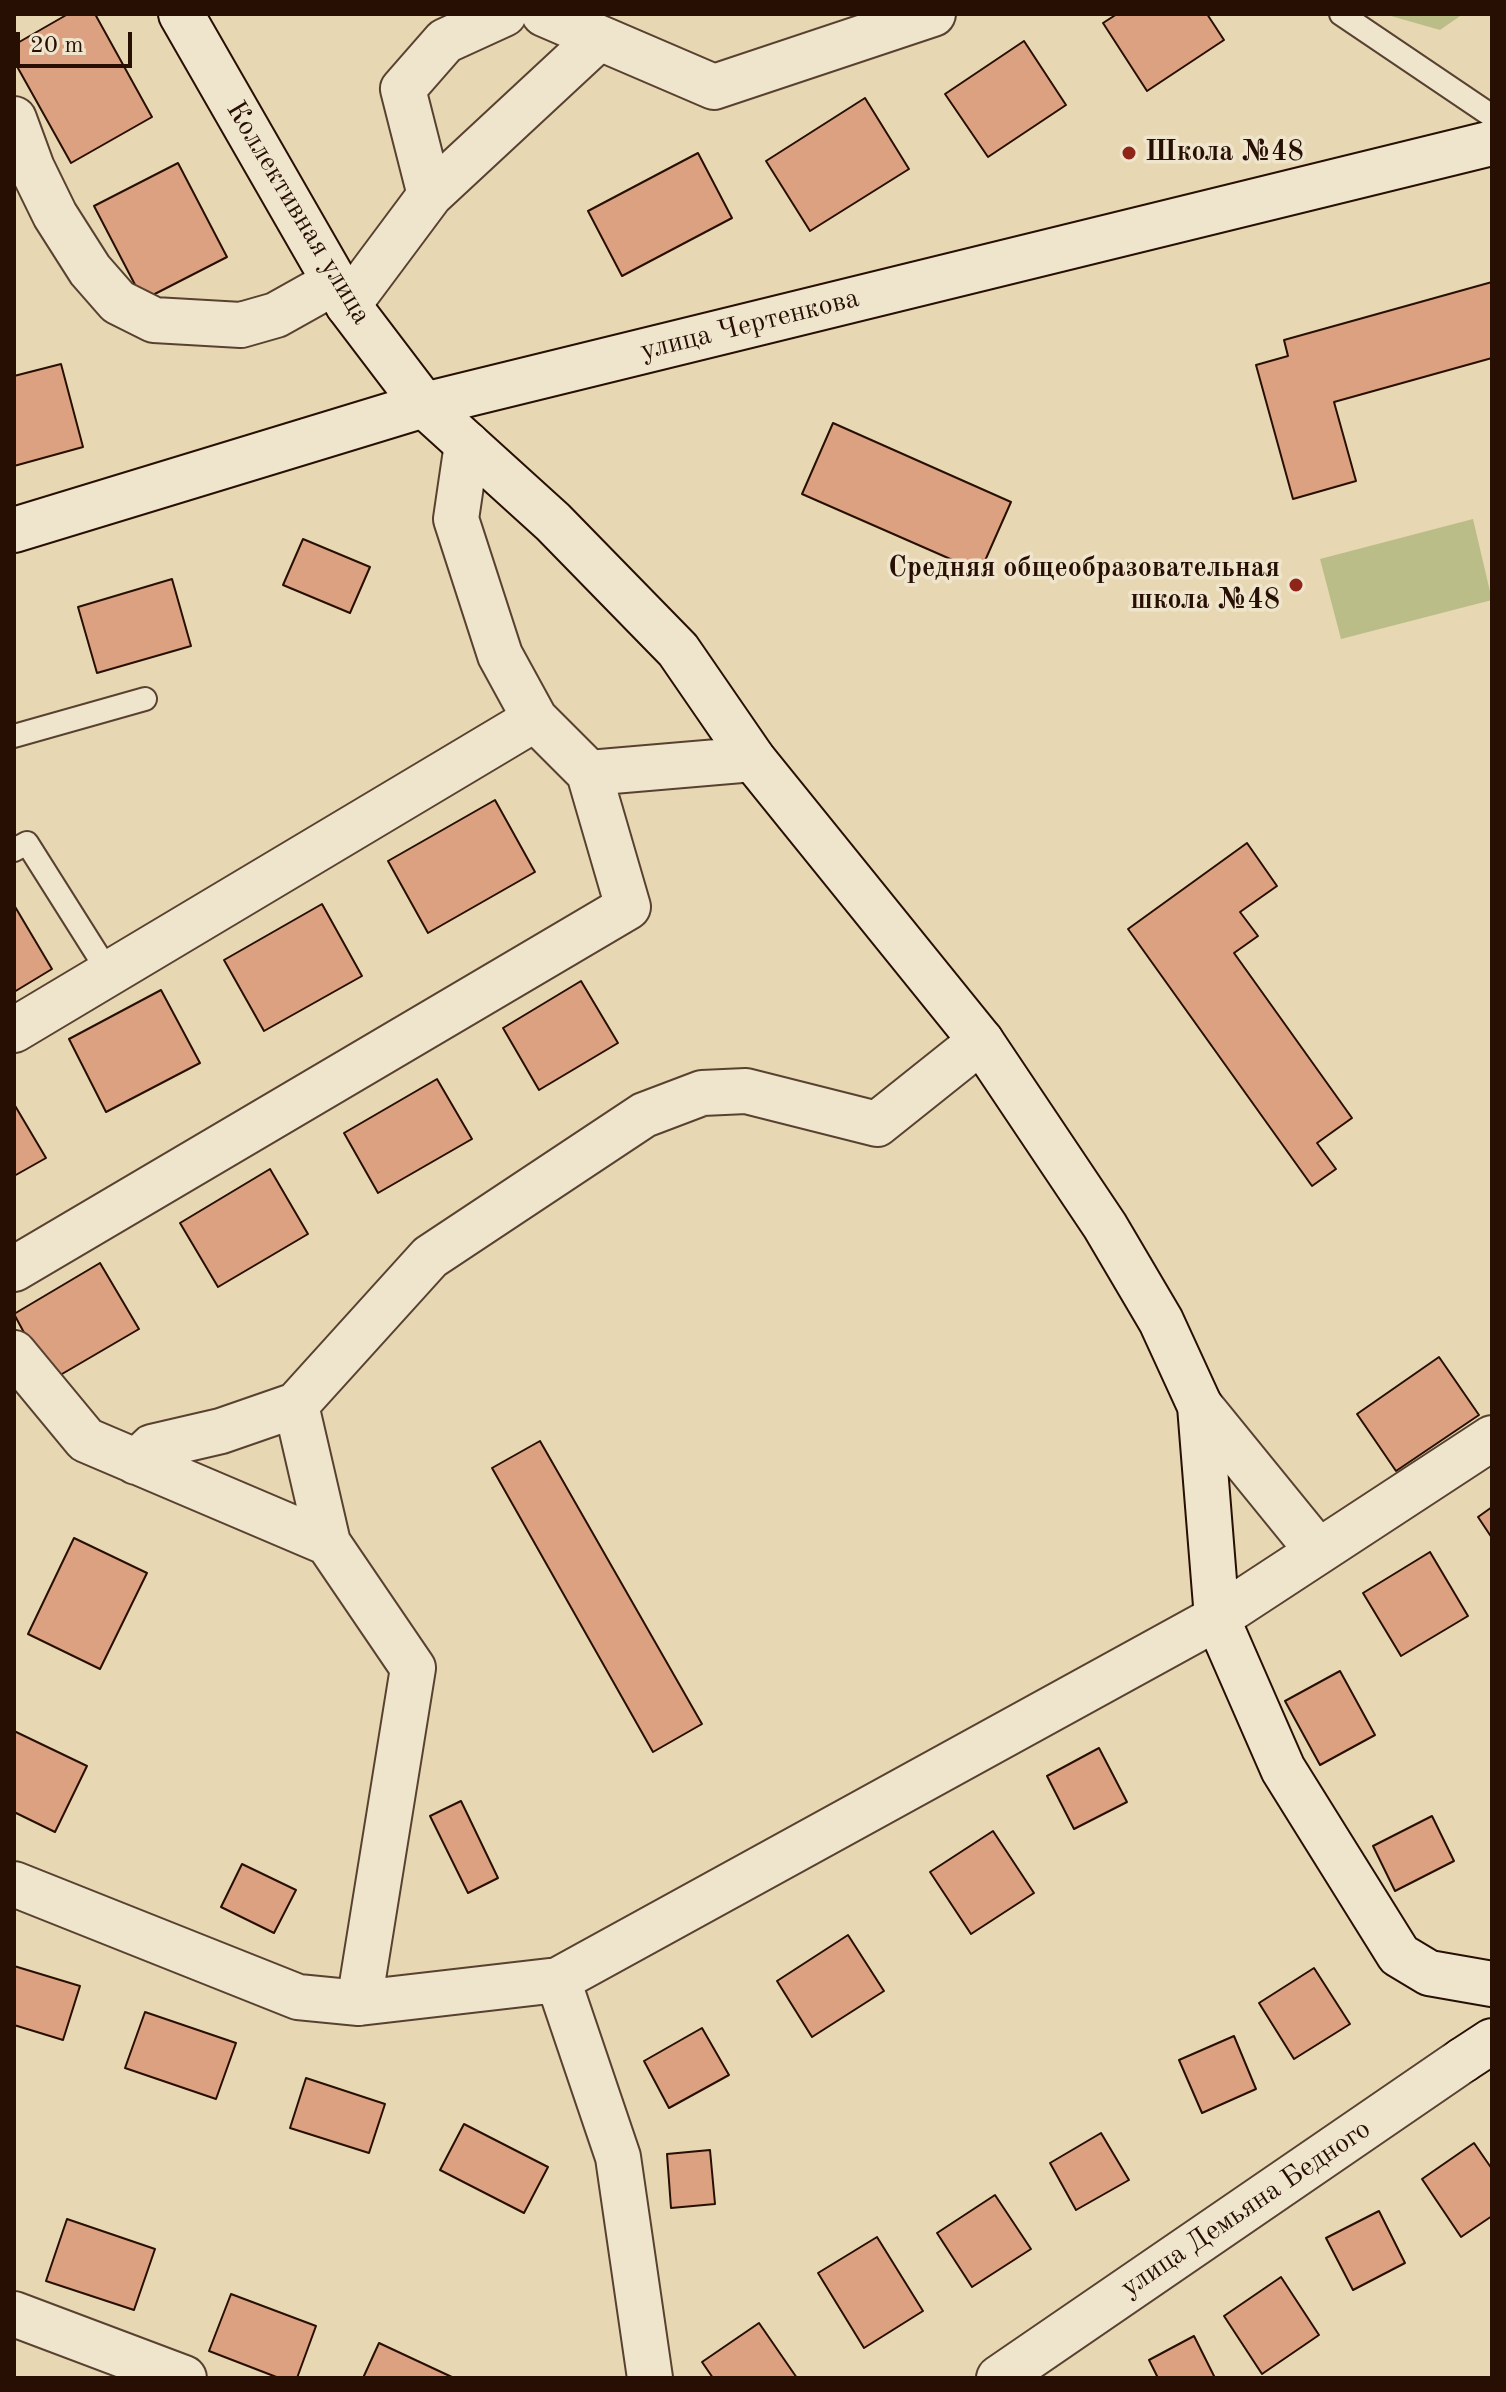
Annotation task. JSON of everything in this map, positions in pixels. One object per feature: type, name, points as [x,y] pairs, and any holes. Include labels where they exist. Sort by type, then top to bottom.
[{"type":"street","name":"Коллективная улица","points":[[181,14],[341,294],[424,405],[553,522],[678,650],[753,759],[981,1041],[1105,1226],[1161,1321],[1200,1406]]},
{"type":"street","points":[[430,195],[403,89],[445,41],[504,14]]},
{"type":"street","points":[[544,14],[714,87],[933,14]]},
{"type":"street","points":[[14,119],[55,215],[90,270],[118,302],[154,320],[241,325],[341,294],[430,195],[599,38]]},
{"type":"street","name":"улица Чертенкова","points":[[14,530],[424,405],[1492,143]]},
{"type":"street","points":[[14,1269],[628,907],[589,773],[535,719],[500,655],[456,519],[467,444]]},
{"type":"street","points":[[14,1030],[535,719]]},
{"type":"street","points":[[589,773],[753,759]]},
{"type":"street","points":[[136,1462],[152,1447],[221,1431],[296,1405],[430,1257],[644,1115],[702,1093],[746,1091],[877,1124],[981,1041]]},
{"type":"street","points":[[14,1353],[86,1440],[328,1543]]},
{"type":"street","points":[[296,1405],[328,1543],[413,1668],[359,2003]]},
{"type":"street","points":[[1200,1406],[1318,1551]]},
{"type":"street","points":[[1200,1406],[1217,1618],[1283,1769],[1399,1955],[1429,1973],[1492,1984]]},
{"type":"street","points":[[14,1884],[298,1997],[359,2003],[558,1980],[1217,1618],[1492,1438]]},
{"type":"street","points":[[558,1980],[618,2157],[650,2378]]},
{"type":"street","name":"улица Демьяна Бедного","points":[[999,2378],[1478,2050]]},
{"type":"street","points":[[14,2314],[184,2378]]},
{"type":"lane","points":[[1341,14],[1492,116]]},
{"type":"lane","points":[[14,736],[145,699]]},
{"type":"lane","points":[[14,850],[27,843],[109,973]]},
{"type":"green space","points":[[1384,14],[1463,14],[1440,30]]},
{"type":"green space","points":[[1473,519],[1492,600],[1341,639],[1320,559]]},
{"type":"building","points":[[68,14],[95,14],[152,117],[71,163],[14,61],[14,45]]},
{"type":"building","points":[[1117,14],[1207,14],[1224,40],[1147,91],[1103,23]]},
{"type":"building","points":[[1024,41],[1066,105],[988,157],[945,94]]},
{"type":"building","points":[[865,98],[909,169],[810,231],[766,161]]},
{"type":"building","points":[[698,153],[732,218],[622,276],[588,211]]},
{"type":"building","points":[[178,163],[227,257],[143,300],[94,206]]},
{"type":"building","points":[[1492,282],[1492,358],[1334,402],[1356,481],[1293,499],[1256,365],[1288,356],[1284,340]]},
{"type":"building","points":[[61,364],[83,447],[14,466],[14,376]]},
{"type":"building","points":[[833,423],[1011,502],[980,572],[802,494]]},
{"type":"building","points":[[303,539],[370,567],[350,613],[283,585]]},
{"type":"building","points":[[172,579],[191,646],[97,673],[78,607]]},
{"type":"building","points":[[495,800],[535,872],[428,933],[388,861]]},
{"type":"building","points":[[1247,843],[1277,886],[1240,912],[1258,936],[1234,953],[1352,1118],[1317,1143],[1336,1169],[1312,1186],[1128,929]]},
{"type":"building","points":[[322,904],[362,976],[264,1031],[224,960]]},
{"type":"building","points":[[14,905],[52,969],[14,992]]},
{"type":"building","points":[[581,981],[618,1043],[539,1090],[503,1028]]},
{"type":"building","points":[[161,990],[200,1063],[106,1112],[69,1039]]},
{"type":"building","points":[[437,1079],[472,1139],[378,1193],[344,1133]]},
{"type":"building","points":[[14,1104],[46,1158],[14,1176]]},
{"type":"building","points":[[270,1169],[308,1234],[218,1287],[180,1223]]},
{"type":"building","points":[[100,1263],[139,1329],[50,1381],[14,1314]]},
{"type":"building","points":[[1439,1357],[1479,1415],[1396,1471],[1357,1414]]},
{"type":"building","points":[[540,1441],[702,1724],[653,1752],[492,1468]]},
{"type":"building","points":[[1492,1507],[1492,1538],[1478,1517]]},
{"type":"building","points":[[74,1538],[147,1573],[100,1669],[28,1634]]},
{"type":"building","points":[[1430,1552],[1468,1616],[1401,1656],[1363,1593]]},
{"type":"building","points":[[1340,1671],[1375,1735],[1320,1765],[1285,1701]]},
{"type":"building","points":[[14,1731],[87,1766],[55,1832],[14,1812]]},
{"type":"building","points":[[1099,1748],[1127,1802],[1074,1829],[1047,1776]]},
{"type":"building","points":[[461,1801],[498,1878],[468,1893],[430,1816]]},
{"type":"building","points":[[1432,1816],[1454,1861],[1395,1891],[1373,1846]]},
{"type":"building","points":[[993,1831],[1034,1893],[971,1934],[930,1872]]},
{"type":"building","points":[[242,1864],[296,1890],[274,1933],[221,1907]]},
{"type":"building","points":[[848,1935],[884,1991],[812,2037],[777,1981]]},
{"type":"building","points":[[14,1966],[80,1986],[63,2040],[14,2025]]},
{"type":"building","points":[[1314,1968],[1350,2024],[1294,2059],[1259,2003]]},
{"type":"building","points":[[145,2012],[236,2043],[216,2099],[125,2068]]},
{"type":"building","points":[[702,2028],[729,2075],[669,2108],[644,2061]]},
{"type":"building","points":[[1234,2036],[1256,2089],[1202,2113],[1179,2060]]},
{"type":"building","points":[[306,2078],[385,2104],[369,2153],[290,2128]]},
{"type":"building","points":[[464,2124],[548,2167],[524,2213],[440,2170]]},
{"type":"building","points":[[1101,2133],[1129,2180],[1076,2210],[1050,2163]]},
{"type":"building","points":[[1474,2143],[1492,2169],[1492,2216],[1461,2237],[1422,2179]]},
{"type":"building","points":[[710,2150],[715,2204],[671,2208],[667,2154]]},
{"type":"building","points":[[995,2195],[1031,2249],[972,2287],[937,2233]]},
{"type":"building","points":[[1379,2211],[1405,2263],[1353,2290],[1326,2238]]},
{"type":"building","points":[[67,2219],[155,2249],[134,2310],[46,2281]]},
{"type":"building","points":[[877,2237],[923,2311],[864,2348],[818,2273]]},
{"type":"building","points":[[1281,2277],[1319,2335],[1262,2374],[1224,2316]]},
{"type":"building","points":[[231,2294],[316,2326],[297,2378],[279,2378],[209,2351]]},
{"type":"building","points":[[759,2323],[797,2378],[713,2378],[702,2362]]},
{"type":"building","points":[[1194,2336],[1215,2378],[1158,2378],[1149,2360]]},
{"type":"building","points":[[379,2343],[454,2378],[363,2378]]},
{"type":"place","name":"Школа №48","points":[[1129,153]]},
{"type":"place","name":"Средняя общеобразовательная школа №48","points":[[1296,585]]}]
